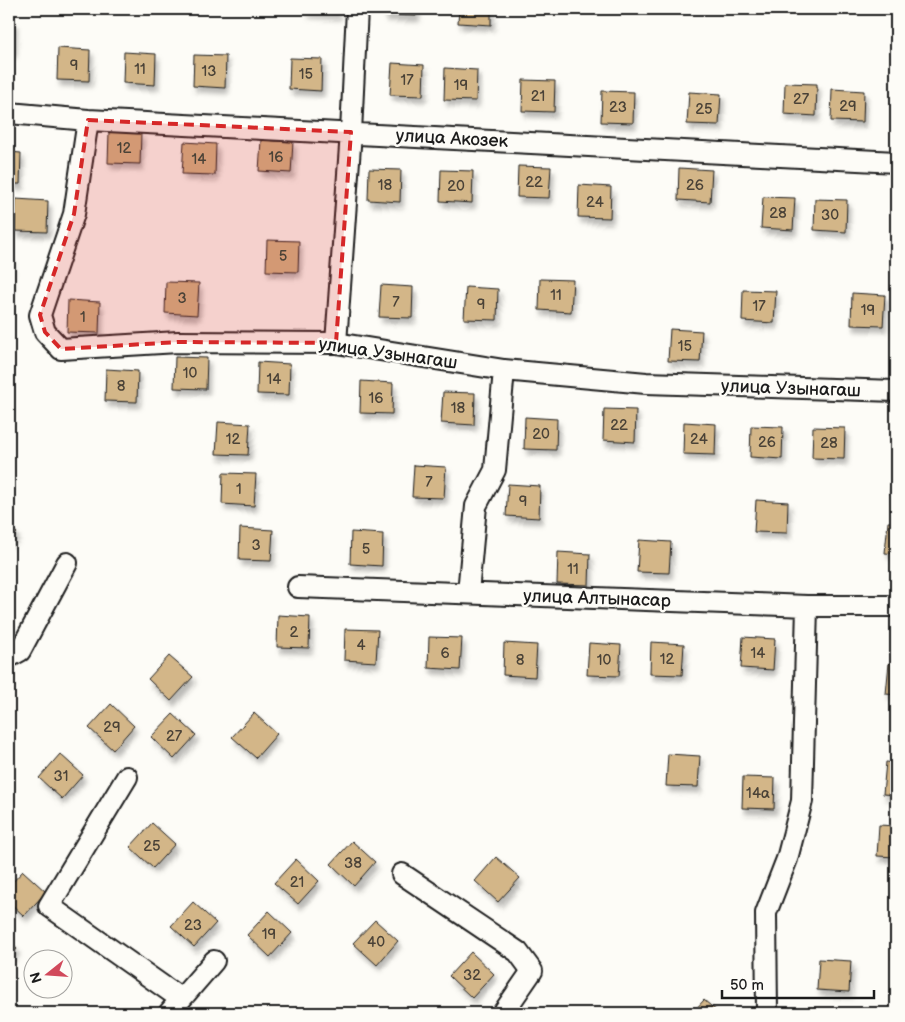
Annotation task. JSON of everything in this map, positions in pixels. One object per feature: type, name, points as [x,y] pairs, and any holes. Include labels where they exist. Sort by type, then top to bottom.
[{"type":"street","points":[[336,342],[351,132],[357,9]]},
{"type":"street","name":"улица Акозек","points":[[9,113],[88,120],[351,132],[896,162]]},
{"type":"street","name":"улица Узынагаш","points":[[88,120],[74,214],[40,315],[45,332],[61,349],[178,342],[336,342],[504,370],[646,383],[896,391]]},
{"type":"street","points":[[468,593],[476,506],[495,470],[504,370]]},
{"type":"street","points":[[9,657],[20,651],[67,563]]},
{"type":"street","name":"улица Алтынасар","points":[[298,587],[807,606],[896,606]]},
{"type":"street","points":[[767,1013],[766,913],[787,858],[802,801],[807,606]]},
{"type":"street","points":[[127,778],[50,906],[175,1006],[214,961]]},
{"type":"street","points":[[402,874],[518,952],[532,971],[503,1013]]},
{"type":"highlighted area","points":[[88,120],[351,132],[336,343],[178,342],[61,349],[45,332],[40,315],[74,214]]},
{"type":"building","points":[[306,9],[338,9],[338,14],[306,12]]},
{"type":"building","points":[[384,9],[417,9],[416,16],[384,15]]},
{"type":"building","points":[[459,9],[491,9],[491,25],[458,23]]},
{"type":"building","points":[[9,21],[14,21],[13,52],[9,52]]},
{"type":"building","points":[[58,48],[90,50],[89,81],[57,80]]},
{"type":"building","points":[[124,52],[156,54],[155,85],[123,83]]},
{"type":"building","points":[[194,55],[226,56],[225,88],[193,86]]},
{"type":"building","points":[[290,58],[322,59],[321,91],[289,89]]},
{"type":"building","points":[[392,63],[424,65],[423,96],[390,95]]},
{"type":"building","points":[[445,68],[477,70],[476,101],[444,100]]},
{"type":"building","points":[[523,80],[555,81],[554,112],[522,111]]},
{"type":"building","points":[[785,83],[817,84],[816,116],[784,114]]},
{"type":"building","points":[[832,89],[864,91],[863,122],[831,121]]},
{"type":"building","points":[[602,91],[634,92],[633,123],[601,122]]},
{"type":"building","points":[[689,92],[721,94],[719,125],[687,124]]},
{"type":"building","points":[[109,132],[141,133],[140,164],[108,163]]},
{"type":"building","points":[[261,140],[293,142],[291,173],[259,171]]},
{"type":"building","points":[[184,142],[216,144],[215,175],[182,174]]},
{"type":"building","points":[[9,152],[21,153],[20,184],[9,184]]},
{"type":"building","points":[[518,166],[551,167],[549,198],[517,197]]},
{"type":"building","points":[[679,168],[712,170],[710,202],[678,200]]},
{"type":"building","points":[[369,169],[401,170],[400,202],[368,200]]},
{"type":"building","points":[[441,170],[473,171],[472,203],[440,201]]},
{"type":"building","points":[[579,185],[611,187],[610,218],[578,217]]},
{"type":"building","points":[[763,197],[795,198],[793,230],[761,228]]},
{"type":"building","points":[[16,199],[48,201],[47,232],[15,231]]},
{"type":"building","points":[[815,199],[847,200],[846,232],[814,230]]},
{"type":"building","points":[[267,240],[299,241],[298,272],[266,271]]},
{"type":"building","points":[[9,257],[11,257],[10,289],[9,289]]},
{"type":"building","points":[[540,279],[573,280],[571,312],[539,310]]},
{"type":"building","points":[[166,282],[199,283],[197,315],[165,313]]},
{"type":"building","points":[[381,285],[413,287],[412,318],[379,317]]},
{"type":"building","points":[[466,287],[498,289],[497,320],[464,319]]},
{"type":"building","points":[[743,290],[776,291],[774,323],[742,321]]},
{"type":"building","points":[[852,293],[885,295],[883,326],[851,325]]},
{"type":"building","points":[[893,299],[896,299],[896,331],[892,330]]},
{"type":"building","points":[[68,300],[100,302],[99,333],[67,332]]},
{"type":"building","points":[[670,329],[702,331],[700,362],[668,361]]},
{"type":"building","points":[[175,357],[207,358],[206,389],[174,388]]},
{"type":"building","points":[[258,362],[290,364],[289,395],[257,394]]},
{"type":"building","points":[[106,369],[138,371],[137,402],[105,401]]},
{"type":"building","points":[[361,381],[393,383],[392,414],[360,413]]},
{"type":"building","points":[[443,392],[475,393],[474,425],[441,423]]},
{"type":"building","points":[[604,409],[636,410],[635,442],[603,440]]},
{"type":"building","points":[[525,417],[557,419],[556,450],[524,449]]},
{"type":"building","points":[[218,422],[250,424],[248,455],[216,454]]},
{"type":"building","points":[[684,422],[716,424],[715,455],[683,454]]},
{"type":"building","points":[[751,426],[783,427],[782,459],[750,457]]},
{"type":"building","points":[[813,427],[845,428],[844,459],[812,458]]},
{"type":"building","points":[[892,463],[896,463],[896,495],[890,494]]},
{"type":"building","points":[[414,465],[446,467],[444,498],[412,497]]},
{"type":"building","points":[[223,473],[256,474],[254,506],[222,504]]},
{"type":"building","points":[[508,484],[540,486],[539,518],[506,516]]},
{"type":"building","points":[[756,500],[788,502],[787,533],[754,532]]},
{"type":"building","points":[[888,522],[896,522],[896,554],[885,553]]},
{"type":"building","points":[[9,526],[17,533],[9,542]]},
{"type":"building","points":[[240,528],[273,530],[271,561],[239,560]]},
{"type":"building","points":[[351,532],[383,534],[382,566],[350,564]]},
{"type":"building","points":[[639,540],[671,542],[669,573],[637,572]]},
{"type":"building","points":[[558,552],[590,554],[589,585],[557,584]]},
{"type":"building","points":[[278,615],[310,617],[309,648],[277,647]]},
{"type":"building","points":[[345,629],[378,630],[376,662],[344,660]]},
{"type":"building","points":[[429,637],[462,638],[460,670],[428,668]]},
{"type":"building","points":[[743,637],[775,639],[773,670],[741,668]]},
{"type":"building","points":[[651,642],[684,644],[682,675],[650,674]]},
{"type":"building","points":[[504,643],[537,645],[535,677],[503,675]]},
{"type":"building","points":[[589,643],[621,645],[619,676],[587,675]]},
{"type":"building","points":[[169,656],[193,677],[171,701],[148,679]]},
{"type":"building","points":[[889,663],[896,663],[896,695],[886,694]]},
{"type":"building","points":[[111,704],[134,726],[113,750],[89,728]]},
{"type":"building","points":[[254,713],[277,734],[256,758],[232,737]]},
{"type":"building","points":[[173,714],[196,735],[174,759],[151,737]]},
{"type":"building","points":[[60,754],[83,775],[62,799],[39,778]]},
{"type":"building","points":[[668,754],[700,756],[698,787],[666,786]]},
{"type":"building","points":[[886,762],[896,763],[896,795],[883,794]]},
{"type":"building","points":[[743,777],[775,778],[774,809],[742,808]]},
{"type":"building","points":[[152,823],[175,844],[153,868],[130,847]]},
{"type":"building","points":[[879,825],[896,826],[896,857],[877,856]]},
{"type":"building","points":[[352,841],[375,862],[354,886],[331,864]]},
{"type":"building","points":[[496,857],[520,878],[498,902],[475,881]]},
{"type":"building","points":[[296,859],[319,881],[298,904],[274,883]]},
{"type":"building","points":[[23,871],[46,892],[24,916],[9,902],[9,886]]},
{"type":"building","points":[[193,902],[216,923],[194,947],[171,926]]},
{"type":"building","points":[[269,911],[292,933],[270,957],[247,935]]},
{"type":"building","points":[[375,920],[398,941],[377,965],[353,943]]},
{"type":"building","points":[[894,929],[896,929],[896,960],[892,960]]},
{"type":"building","points":[[9,941],[17,949],[9,958]]},
{"type":"building","points":[[471,952],[494,974],[472,998],[449,976]]},
{"type":"building","points":[[819,959],[851,961],[849,992],[817,990]]},
{"type":"building","points":[[704,1000],[719,1013],[692,1013]]}]
